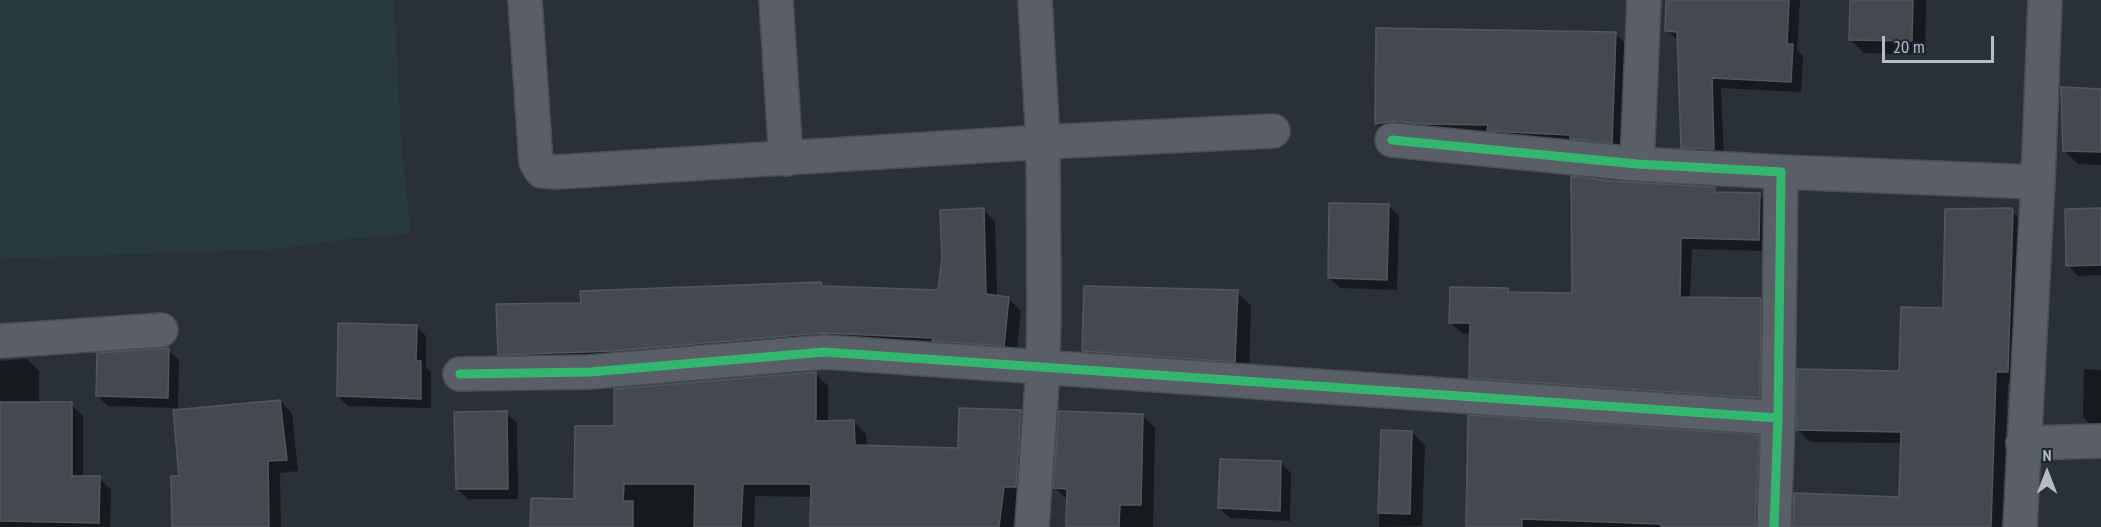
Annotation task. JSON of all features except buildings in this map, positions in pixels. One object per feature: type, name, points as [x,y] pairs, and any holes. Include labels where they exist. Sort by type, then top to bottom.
[{"type":"street","points":[[525,0],[536,162],[542,171],[1273,130]]},
{"type":"street","points":[[776,0],[786,159]]},
{"type":"street","points":[[1032,527],[1043,368],[1044,308],[1043,142],[1035,0]]},
{"type":"street","points":[[1637,164],[1644,0]]},
{"type":"street","points":[[2020,527],[2045,0]]},
{"type":"street","points":[[1392,140],[1637,164],[2038,182]]},
{"type":"street","points":[[1774,527],[1778,418],[1781,172]]},
{"type":"street","points":[[0,341],[161,330]]},
{"type":"street","points":[[460,374],[590,372],[824,351],[1778,418]]},
{"type":"street","points":[[2023,443],[2101,441]]},
{"type":"green space","points":[[0,0],[394,0],[401,139],[411,234],[347,239],[277,249],[0,259]]},
{"type":"cycle path","points":[[1392,140],[1637,164],[1781,172],[1778,418]]},
{"type":"cycle path","points":[[460,374],[590,372],[824,352],[1778,418],[1774,527]]}]
